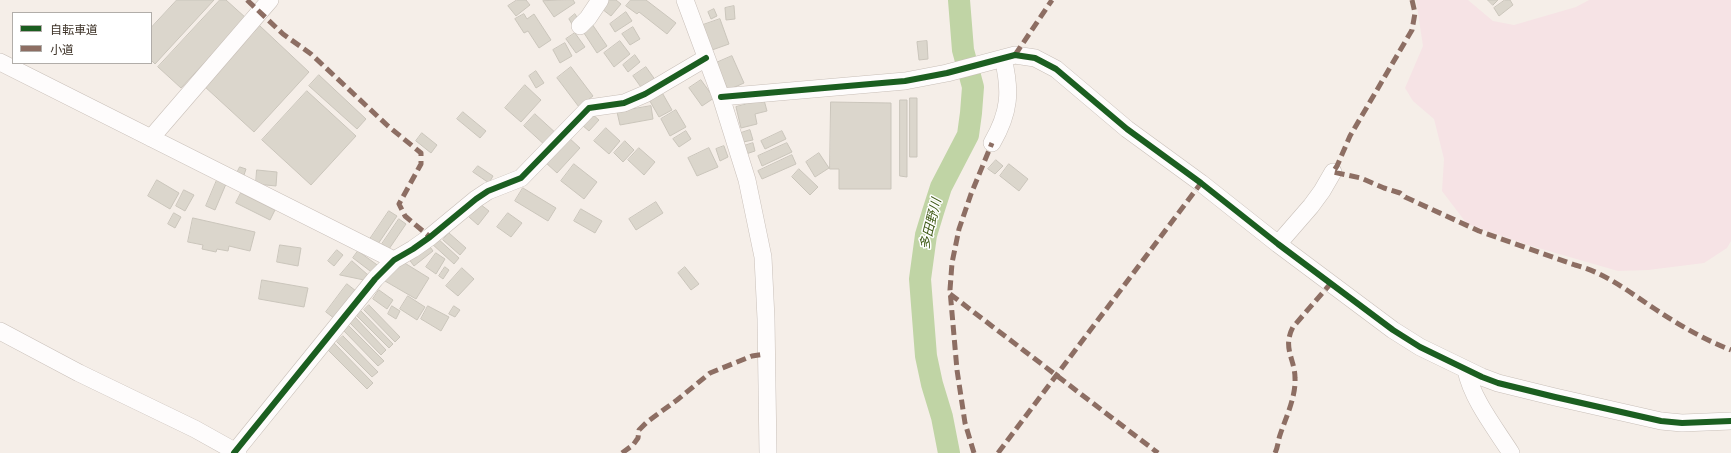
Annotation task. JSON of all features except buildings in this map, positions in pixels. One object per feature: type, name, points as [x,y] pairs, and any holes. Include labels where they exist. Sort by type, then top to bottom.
[{"type":"street","points":[[151,138],[270,0]]},
{"type":"street","points":[[580,26],[592,13],[600,0]]},
{"type":"street","points":[[685,0],[721,97],[747,180],[763,257],[766,319],[768,453]]},
{"type":"street","points":[[721,97],[905,81],[947,73],[999,58],[1024,55],[1035,58],[1056,69],[1127,129],[1201,183],[1278,244],[1393,330],[1420,347],[1466,370],[1498,383],[1661,421],[1682,424],[1731,421]]},
{"type":"street","points":[[0,331],[79,373],[195,429],[236,452],[375,279],[394,260],[430,237],[488,191],[521,178],[589,108],[624,103],[646,94],[706,58]]},
{"type":"street","points":[[992,143],[1003,120],[1009,95],[999,58]]},
{"type":"street","points":[[0,62],[394,260]]},
{"type":"street","points":[[1278,244],[1311,206],[1333,172]]},
{"type":"street","points":[[1466,370],[1468,380],[1475,395],[1511,453]]},
{"type":"shaded area","points":[[1416,0],[1468,0],[1493,21],[1514,25],[1576,7],[1589,0],[1731,0],[1731,241],[1727,248],[1704,263],[1648,270],[1618,271],[1528,245],[1467,224],[1442,191],[1444,159],[1434,119],[1413,101],[1405,88],[1423,46]]},
{"type":"waterway","name":"多田野川","points":[[949,453],[942,417],[932,384],[926,356],[920,279],[926,235],[941,187],[968,135],[973,87],[963,50],[959,0]]},
{"type":"marked path","points":[[247,0],[283,34],[311,54],[388,126],[421,153],[421,164],[399,204],[405,216],[430,237]]},
{"type":"marked path","points":[[1015,55],[1052,0]]},
{"type":"marked path","points":[[1412,0],[1415,13],[1412,30],[1350,136],[1333,172],[1361,178],[1400,193],[1405,197],[1479,231],[1586,268],[1607,278],[1664,315],[1702,337],[1731,350]]},
{"type":"marked path","points":[[974,453],[965,423],[957,370],[950,290],[952,263],[959,229],[971,194],[992,143]]},
{"type":"marked path","points":[[998,453],[1201,183]]},
{"type":"marked path","points":[[1275,453],[1288,414],[1295,385],[1289,347],[1290,334],[1293,327],[1331,283]]},
{"type":"marked path","points":[[950,294],[1158,453]]},
{"type":"marked path","points":[[622,453],[633,445],[638,438],[639,430],[647,422],[710,373],[752,356],[765,354]]},
{"type":"cycle path","points":[[721,97],[905,81],[947,73],[1015,55],[1035,58],[1056,69],[1127,129],[1201,183],[1278,244],[1393,330],[1420,347],[1482,377],[1498,383],[1555,397],[1661,421],[1682,423],[1731,421]]},
{"type":"cycle path","points":[[234,453],[375,279],[394,260],[430,237],[488,191],[521,178],[589,108],[624,103],[645,94],[706,58]]}]
